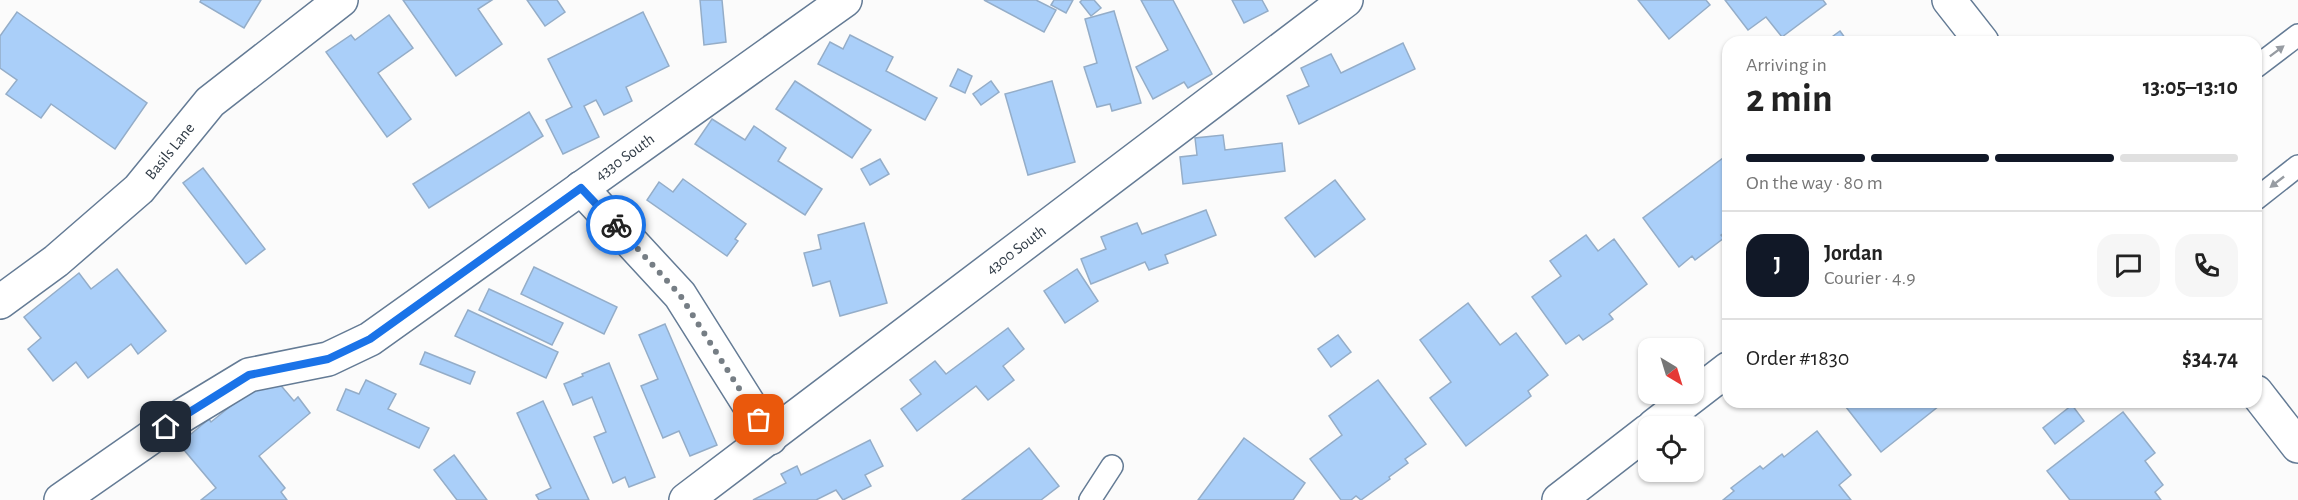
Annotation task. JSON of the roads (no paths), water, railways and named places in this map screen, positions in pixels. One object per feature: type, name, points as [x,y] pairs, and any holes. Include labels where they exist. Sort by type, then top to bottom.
[{"type":"street","name":"Basils Lane","points":[[0,302],[56,261],[139,189],[210,102],[341,0]]},
{"type":"street","name":"4330 South","points":[[61,500],[183,415],[249,375],[328,359],[370,339],[845,0]]},
{"type":"street","name":"4300 South","points":[[686,500],[1346,0]]},
{"type":"street","points":[[1949,0],[1977,36]]},
{"type":"street","points":[[581,188],[680,295],[770,438]]},
{"type":"street","points":[[1667,416],[1722,374]]},
{"type":"street","points":[[2262,400],[2298,446]]},
{"type":"street","points":[[1559,500],[1638,439]]},
{"type":"lane","points":[[2262,62],[2298,35]]},
{"type":"lane","points":[[2262,194],[2298,166]]},
{"type":"lane","points":[[1090,500],[1112,466]]}]
